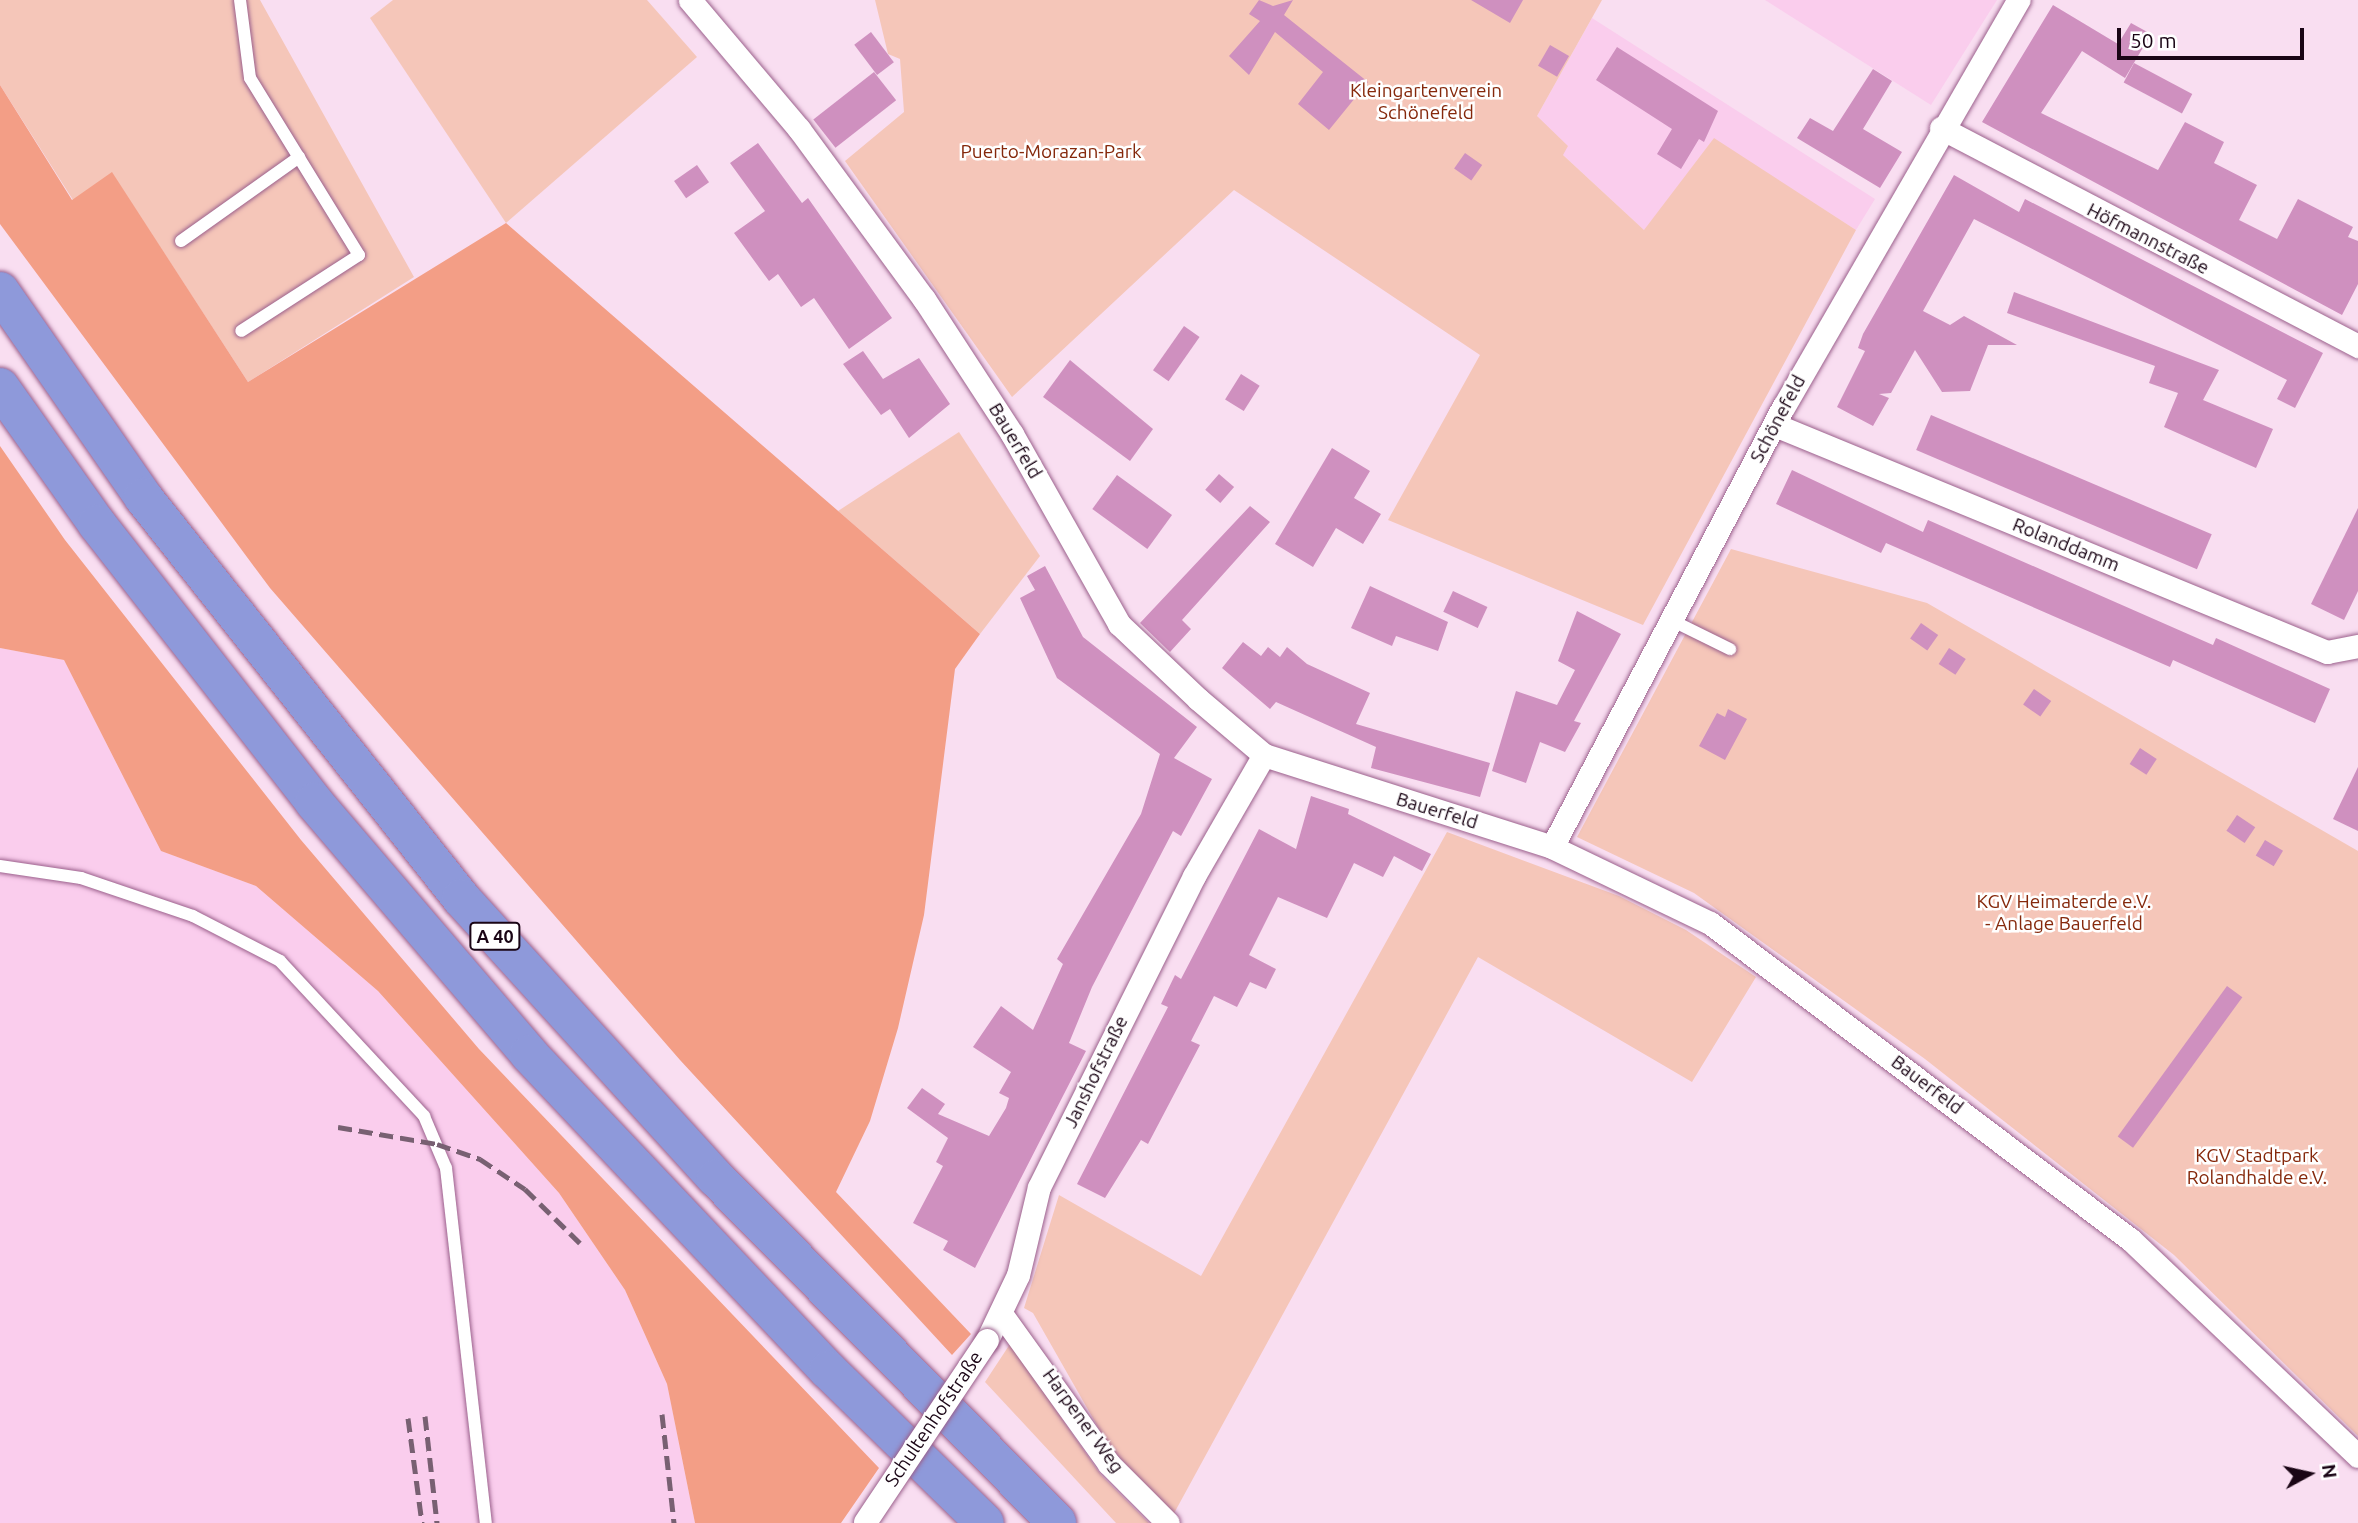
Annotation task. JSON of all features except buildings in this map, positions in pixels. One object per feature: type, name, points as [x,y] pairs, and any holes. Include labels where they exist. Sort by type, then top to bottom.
[{"type":"highway","name":"A 40","points":[[0,291],[144,497],[461,898],[716,1178],[1057,1523]]},
{"type":"highway","name":"A 40","points":[[0,387],[97,524],[314,802],[529,1055],[828,1370],[985,1523]]},
{"type":"street","name":"Bauerfeld","points":[[690,0],[799,129],[924,299],[1012,434],[1127,635],[1264,755],[1552,847],[1710,923],[2077,1196],[2169,1272],[2358,1456]]},
{"type":"street","name":"Schönefeld","points":[[1552,847],[1775,425],[1941,128],[2018,0]]},
{"type":"street","name":"Höfmannstraße","points":[[1941,128],[2358,346]]},
{"type":"street","name":"Rolanddamm","points":[[1775,425],[2327,652],[2358,646]]},
{"type":"street","name":"Janshofstraße","points":[[1002,1315],[1039,1187],[1214,837],[1264,755]]},
{"type":"street","name":"Schultenhofstraße","points":[[865,1523],[1002,1315]]},
{"type":"street","name":"Harpener Weg","points":[[1002,1315],[1109,1464],[1168,1523]]},
{"type":"lane","points":[[240,0],[250,78],[359,255],[241,331]]},
{"type":"lane","points":[[181,241],[299,157]]},
{"type":"lane","points":[[1671,620],[1730,649]]},
{"type":"lane","points":[[0,866],[81,878],[194,916],[281,961],[424,1116],[446,1168],[486,1523]]},
{"type":"shaded area","points":[[1765,0],[1997,0],[1931,105]]},
{"type":"shaded area","points":[[1592,18],[1875,199],[1856,230],[1714,139],[1645,231],[1562,154],[1537,116]]},
{"type":"shaded area","points":[[0,85],[72,200],[112,172],[248,382],[506,223],[980,634],[955,669],[924,915],[898,1028],[870,1121],[836,1192],[971,1334],[952,1355],[680,1060],[270,588],[0,224]]},
{"type":"shaded area","points":[[0,446],[65,540],[301,840],[479,1049],[879,1468],[841,1523],[695,1523],[667,1384],[625,1290],[559,1193],[378,991],[256,886],[161,851],[64,660],[0,648]]},
{"type":"shaded area","points":[[0,648],[64,660],[161,851],[256,886],[378,991],[559,1193],[625,1290],[667,1384],[695,1523],[0,1523]]},
{"type":"green space","points":[[0,0],[260,0],[414,277],[248,382],[112,173],[73,200],[0,85]]},
{"type":"green space","points":[[393,0],[647,0],[697,57],[506,223],[370,18]]},
{"type":"green space","name":"Puerto-Morazan-Park","points":[[875,0],[1602,0],[1537,116],[1568,146],[1563,155],[1644,230],[1714,138],[1856,230],[1643,625],[1388,520],[1480,355],[1234,190],[1012,397],[845,161],[904,112],[900,59],[888,54]]},
{"type":"green space","points":[[959,432],[1040,556],[980,634],[838,511]]},
{"type":"green space","name":"KGV Heimaterde e.V. - Anlage Bauerfeld","points":[[1731,549],[1927,603],[2358,851],[2358,1436],[2174,1255],[1925,1059],[1694,893],[1577,837]]},
{"type":"green space","points":[[1447,832],[1619,896],[1686,930],[1756,977],[1692,1082],[1478,957],[1172,1517],[1107,1443],[1033,1313],[1024,1308],[1059,1195],[1201,1276]]},
{"type":"green space","points":[[1010,1344],[1101,1475],[1149,1523],[1116,1523],[985,1382]]},
{"type":"railway","points":[[338,1127],[437,1144],[480,1159],[525,1189],[585,1248]]},
{"type":"railway","points":[[662,1414],[674,1523]]},
{"type":"railway","points":[[425,1416],[437,1523]]},
{"type":"railway","points":[[408,1418],[422,1523]]},
{"type":"park label","name":"Kleingartenverein Schönefeld","points":[[1426,102]]},
{"type":"park label","name":"KGV Stadtpark Rolandhalde e.V.","points":[[2257,1167]]}]
